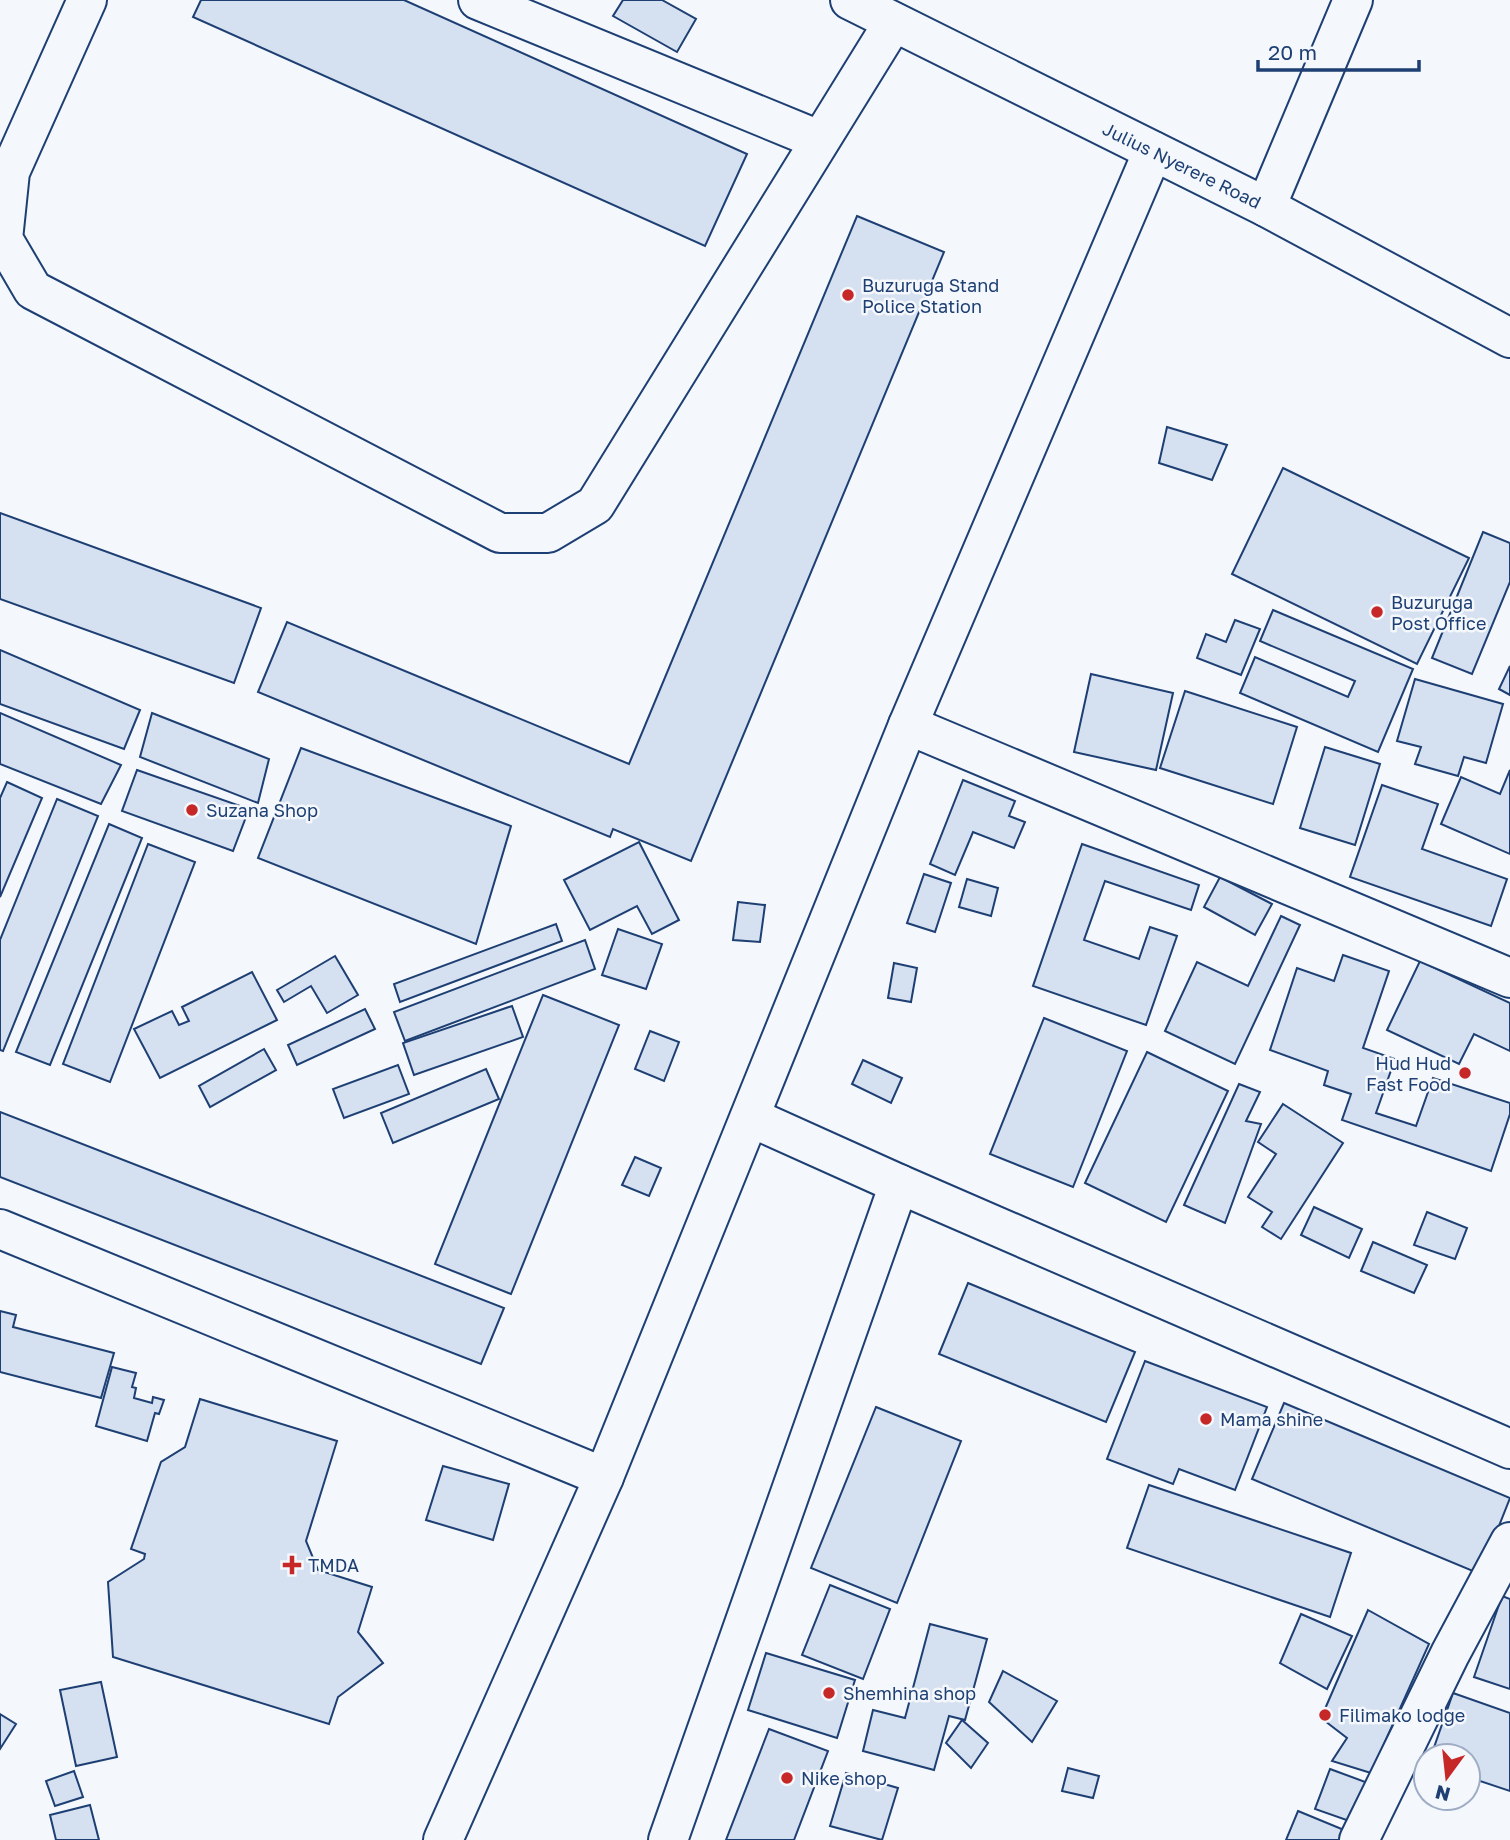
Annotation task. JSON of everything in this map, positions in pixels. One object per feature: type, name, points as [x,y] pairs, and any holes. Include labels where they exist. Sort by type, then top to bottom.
[{"type":"main road","points":[[87,0],[10,172],[3,239],[33,290],[500,533],[548,533],[595,505],[893,23]]},
{"type":"main road","points":[[478,0],[819,139]]},
{"type":"main road","name":"Julius Nyerere Road","points":[[850,0],[1266,207],[1510,338]]},
{"type":"main road","points":[[1266,207],[1353,0]]},
{"type":"main road","points":[[443,1840],[604,1477],[908,725],[1153,151]]},
{"type":"main road","points":[[908,725],[1510,978]]},
{"type":"main road","points":[[750,1116],[898,1184],[1510,1449]]},
{"type":"main road","points":[[668,1840],[898,1184]]},
{"type":"main road","points":[[0,1228],[604,1477]]},
{"type":"main road","points":[[1359,1840],[1450,1654],[1510,1542]]},
{"type":"building","points":[[201,0],[404,0],[747,154],[705,246],[193,17]]},
{"type":"building","points":[[623,0],[662,0],[696,19],[677,52],[613,16]]},
{"type":"building","points":[[857,216],[944,252],[691,861],[613,829],[610,837],[258,692],[287,622],[629,764]]},
{"type":"building","points":[[1167,427],[1227,445],[1212,480],[1159,463]]},
{"type":"building","points":[[1283,468],[1469,558],[1417,664],[1232,574]]},
{"type":"building","points":[[0,513],[261,608],[234,683],[0,599]]},
{"type":"building","points":[[1483,532],[1510,543],[1510,582],[1472,674],[1432,658]]},
{"type":"building","points":[[1273,610],[1413,669],[1378,752],[1240,693],[1255,657],[1348,697],[1355,681],[1260,641]]},
{"type":"building","points":[[1235,620],[1260,629],[1241,675],[1197,658],[1206,634],[1226,642]]},
{"type":"building","points":[[0,650],[140,710],[124,749],[0,704]]},
{"type":"building","points":[[1510,666],[1510,695],[1499,689]]},
{"type":"building","points":[[1091,674],[1173,693],[1156,770],[1074,752]]},
{"type":"building","points":[[1415,679],[1503,704],[1486,763],[1464,757],[1458,776],[1415,764],[1421,747],[1397,741]]},
{"type":"building","points":[[1185,691],[1297,727],[1273,804],[1160,768]]},
{"type":"building","points":[[0,713],[121,765],[101,804],[0,764]]},
{"type":"building","points":[[152,713],[269,759],[258,803],[140,757]]},
{"type":"building","points":[[1325,747],[1380,764],[1355,845],[1300,828]]},
{"type":"building","points":[[301,748],[511,826],[476,944],[258,858]]},
{"type":"building","points":[[137,770],[249,809],[233,851],[122,811]]},
{"type":"building","points":[[1510,770],[1510,854],[1441,824],[1461,777],[1500,794]]},
{"type":"building","points":[[963,780],[1015,801],[1009,816],[1025,822],[1014,848],[973,832],[955,875],[930,864]]},
{"type":"building","points":[[7,782],[42,798],[0,897],[0,798]]},
{"type":"building","points":[[1382,785],[1438,804],[1422,849],[1507,879],[1491,926],[1350,877]]},
{"type":"building","points":[[57,799],[98,816],[3,1051],[0,1050],[0,940]]},
{"type":"building","points":[[109,824],[142,838],[50,1065],[16,1052]]},
{"type":"building","points":[[639,842],[679,920],[652,934],[637,906],[590,930],[564,880]]},
{"type":"building","points":[[148,844],[195,862],[110,1082],[63,1064]]},
{"type":"building","points":[[1082,844],[1199,885],[1191,910],[1105,881],[1084,940],[1139,959],[1150,927],[1177,936],[1146,1025],[1033,986]]},
{"type":"building","points":[[924,874],[951,883],[935,932],[907,923]]},
{"type":"building","points":[[1220,877],[1272,904],[1255,935],[1204,907]]},
{"type":"building","points":[[967,879],[998,888],[991,916],[959,907]]},
{"type":"building","points":[[738,902],[765,905],[760,942],[733,940]]},
{"type":"building","points":[[1281,916],[1300,925],[1235,1064],[1165,1031],[1197,962],[1248,986]]},
{"type":"building","points":[[556,924],[562,941],[400,1002],[394,984]]},
{"type":"building","points":[[618,929],[662,944],[646,989],[602,975]]},
{"type":"building","points":[[585,940],[595,969],[405,1041],[394,1012]]},
{"type":"building","points":[[1343,955],[1389,971],[1363,1048],[1395,1059],[1376,1113],[1416,1126],[1433,1078],[1510,1103],[1510,1114],[1491,1171],[1342,1120],[1351,1094],[1324,1085],[1328,1071],[1270,1050],[1297,968],[1334,981]]},
{"type":"building","points":[[335,956],[358,995],[327,1013],[311,986],[284,1002],[277,990]]},
{"type":"building","points":[[1420,961],[1510,1003],[1510,1051],[1474,1034],[1459,1064],[1387,1030]]},
{"type":"building","points":[[894,963],[917,968],[911,1002],[888,998]]},
{"type":"building","points":[[252,972],[277,1020],[160,1078],[134,1029],[172,1011],[179,1025],[189,1021],[182,1007]]},
{"type":"building","points":[[543,995],[619,1025],[511,1294],[435,1264]]},
{"type":"building","points":[[512,1006],[523,1037],[414,1075],[403,1043]]},
{"type":"building","points":[[365,1009],[375,1029],[297,1065],[288,1045]]},
{"type":"building","points":[[1044,1018],[1127,1051],[1073,1187],[990,1154]]},
{"type":"building","points":[[650,1031],[679,1042],[664,1081],[635,1069]]},
{"type":"building","points":[[264,1049],[276,1070],[210,1107],[199,1086]]},
{"type":"building","points":[[1147,1052],[1228,1091],[1166,1222],[1085,1183]]},
{"type":"building","points":[[863,1060],[902,1078],[891,1103],[852,1084]]},
{"type":"building","points":[[398,1065],[409,1094],[344,1118],[333,1089]]},
{"type":"building","points":[[486,1069],[499,1099],[393,1143],[381,1113]]},
{"type":"building","points":[[1239,1084],[1260,1092],[1246,1121],[1261,1124],[1225,1223],[1184,1205]]},
{"type":"building","points":[[1283,1104],[1343,1143],[1281,1239],[1262,1227],[1272,1212],[1248,1197],[1276,1154],[1258,1142]]},
{"type":"building","points":[[0,1112],[504,1308],[481,1364],[0,1177]]},
{"type":"building","points":[[635,1157],[661,1168],[649,1196],[622,1185]]},
{"type":"building","points":[[1314,1207],[1362,1229],[1349,1258],[1301,1235]]},
{"type":"building","points":[[1427,1212],[1467,1228],[1455,1259],[1414,1245]]},
{"type":"building","points":[[1373,1242],[1427,1265],[1414,1293],[1361,1271]]},
{"type":"building","points":[[968,1283],[1135,1352],[1106,1422],[939,1354]]},
{"type":"building","points":[[0,1311],[16,1315],[13,1327],[114,1353],[101,1398],[0,1372]]},
{"type":"building","points":[[1145,1361],[1267,1407],[1235,1490],[1179,1469],[1173,1484],[1107,1459]]},
{"type":"building","points":[[112,1367],[136,1373],[132,1387],[136,1388],[134,1398],[152,1403],[153,1397],[164,1400],[159,1414],[155,1413],[147,1441],[96,1426]]},
{"type":"building","points":[[200,1399],[337,1441],[306,1541],[318,1570],[372,1587],[358,1632],[383,1663],[338,1697],[329,1724],[113,1657],[108,1582],[144,1559],[145,1554],[131,1549],[161,1462],[185,1447]]},
{"type":"building","points":[[1284,1403],[1510,1498],[1480,1574],[1252,1479]]},
{"type":"building","points":[[876,1407],[961,1441],[897,1603],[811,1568]]},
{"type":"building","points":[[443,1466],[509,1484],[493,1540],[426,1520]]},
{"type":"building","points":[[1149,1485],[1351,1553],[1330,1617],[1127,1548]]},
{"type":"building","points":[[830,1585],[890,1609],[863,1679],[802,1655]]},
{"type":"building","points":[[1502,1596],[1510,1599],[1510,1689],[1474,1677]]},
{"type":"building","points":[[1368,1610],[1429,1644],[1371,1773],[1332,1761],[1347,1738],[1321,1718]]},
{"type":"building","points":[[1301,1614],[1352,1636],[1327,1689],[1280,1663]]},
{"type":"building","points":[[930,1624],[987,1639],[965,1720],[949,1716],[934,1770],[863,1751],[873,1710],[905,1718]]},
{"type":"building","points":[[766,1653],[855,1680],[837,1738],[748,1710]]},
{"type":"building","points":[[1003,1671],[1057,1701],[1032,1742],[989,1702]]},
{"type":"building","points":[[101,1682],[117,1757],[76,1766],[60,1690]]},
{"type":"building","points":[[1453,1693],[1510,1713],[1510,1791],[1482,1782],[1482,1742],[1436,1742]]},
{"type":"building","points":[[0,1714],[16,1724],[0,1749]]},
{"type":"building","points":[[962,1720],[988,1743],[971,1768],[946,1743]]},
{"type":"building","points":[[769,1729],[828,1751],[794,1840],[726,1840]]},
{"type":"building","points":[[1068,1768],[1099,1776],[1093,1798],[1062,1791]]},
{"type":"building","points":[[1330,1769],[1368,1783],[1355,1823],[1315,1809]]},
{"type":"building","points":[[74,1771],[83,1797],[55,1806],[46,1781]]},
{"type":"building","points":[[846,1773],[898,1788],[882,1840],[830,1826]]},
{"type":"building","points":[[90,1805],[99,1840],[56,1840],[50,1815]]},
{"type":"building","points":[[1298,1811],[1349,1832],[1345,1840],[1286,1840]]},
{"type":"place","name":"Buzuruga Stand Police Station","points":[[848,295]]},
{"type":"place","name":"Buzuruga Post Office","points":[[1377,612]]},
{"type":"place","name":"Suzana Shop","points":[[192,810]]},
{"type":"place","name":"Hud Hud Fast Food","points":[[1465,1073]]},
{"type":"place","name":"Mama shine","points":[[1206,1419]]},
{"type":"place","name":"TMDA","points":[[292,1565]]},
{"type":"place","name":"Shemhina shop","points":[[829,1693]]},
{"type":"place","name":"Filimako lodge","points":[[1325,1715]]},
{"type":"place","name":"Nike shop","points":[[787,1778]]}]
